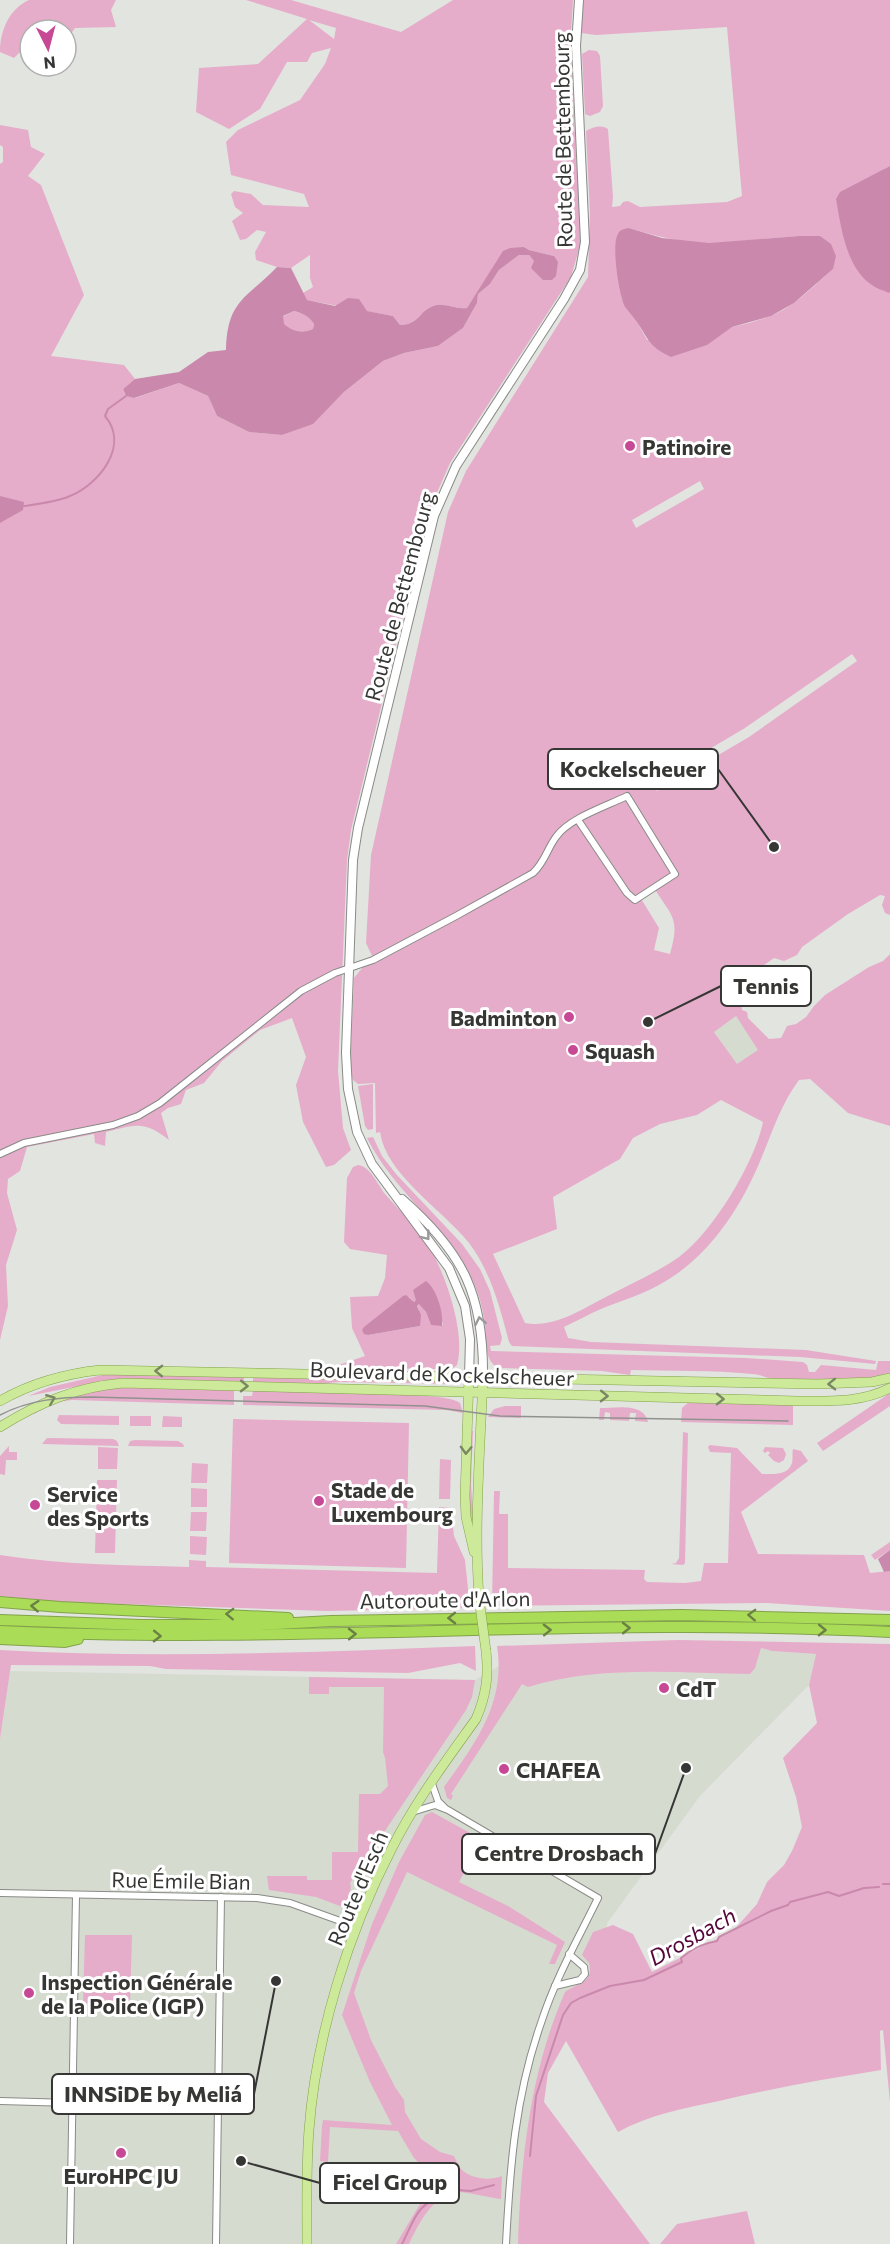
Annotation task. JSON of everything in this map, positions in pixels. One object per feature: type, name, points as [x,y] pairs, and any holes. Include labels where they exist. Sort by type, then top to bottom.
[{"type":"highway","points":[[0,1602],[331,1621]]},
{"type":"highway","points":[[0,1615],[142,1625]]},
{"type":"highway","name":"Autoroute d'Arlon","points":[[0,1620],[142,1625],[258,1625],[331,1621],[681,1615],[890,1620]]},
{"type":"highway","name":"Autoroute d'Arlon","points":[[0,1631],[98,1635],[302,1635],[658,1628],[765,1628],[890,1632]]},
{"type":"highway","points":[[0,1639],[65,1642],[98,1635]]},
{"type":"main road","name":"Route de Bettembourg","points":[[469,1377],[470,1339],[461,1294],[449,1268],[372,1164],[359,1139],[348,1089],[346,1053],[353,860],[358,828],[434,516],[456,466],[573,286],[583,257],[585,210],[576,46],[579,0]]},
{"type":"main road","name":"Route de Bettembourg","points":[[391,1189],[429,1224],[452,1251],[462,1267],[471,1286],[480,1317],[483,1377]]},
{"type":"main road","name":"Boulevard de Kockelscheuer","points":[[0,1401],[46,1380],[100,1370],[818,1384],[890,1378]]},
{"type":"main road","name":"Route d'Esch","points":[[469,1377],[466,1517],[477,1566]]},
{"type":"main road","name":"Route d'Esch","points":[[307,2244],[309,2128],[319,2060],[335,1990],[357,1927],[391,1850],[431,1781],[476,1719],[482,1705],[487,1680],[486,1651],[477,1566],[483,1377]]},
{"type":"main road","name":"Boulevard de Kockelscheuer","points":[[0,1427],[50,1399],[69,1392],[123,1383],[840,1401],[870,1396],[890,1388]]},
{"type":"street","points":[[0,1154],[24,1143],[113,1125],[138,1116],[160,1102],[287,1000],[335,973],[350,970],[373,960],[533,873],[543,864],[563,828],[578,820],[627,796],[675,874],[635,900],[627,893],[578,820]]},
{"type":"street","points":[[431,1781],[438,1801],[448,1810]]},
{"type":"street","points":[[412,1812],[435,1805],[448,1810],[598,1898],[555,1986],[525,2073],[511,2153],[506,2244]]},
{"type":"street","name":"Rue Émile Bian","points":[[0,1893],[275,1899],[319,1911],[357,1927]]},
{"type":"street","points":[[70,2244],[76,1894]]},
{"type":"street","points":[[216,2244],[221,1897]]},
{"type":"street","points":[[555,1986],[580,1980],[585,1974],[584,1966],[569,1954]]},
{"type":"street","points":[[0,2101],[72,2103]]},
{"type":"shaded area","points":[[29,0],[116,0],[111,10],[116,27],[78,28],[78,18],[18,18],[18,54],[14,58],[0,52],[2,36],[11,15]]},
{"type":"shaded area","points":[[246,0],[291,0],[401,32],[453,0],[573,0],[570,48],[581,242],[571,277],[450,463],[429,511],[395,648],[384,649],[388,678],[351,830],[347,860],[338,1071],[343,1128],[351,1150],[334,1165],[326,1167],[303,1122],[296,1085],[306,1057],[292,1018],[260,1030],[222,1061],[204,1083],[186,1090],[181,1104],[161,1113],[169,1140],[152,1129],[132,1126],[106,1132],[105,1146],[95,1143],[94,1134],[27,1147],[20,1171],[8,1179],[7,1193],[17,1230],[6,1265],[8,1306],[0,1340],[0,164],[3,162],[3,147],[0,145],[0,125],[28,130],[31,147],[45,154],[28,176],[41,185],[84,295],[51,356],[124,365],[135,379],[123,389],[126,396],[135,398],[179,383],[208,396],[217,416],[249,432],[282,435],[313,423],[344,392],[383,361],[404,353],[438,346],[463,328],[477,303],[478,294],[490,284],[499,270],[519,255],[529,255],[534,261],[554,256],[524,247],[489,275],[467,308],[433,306],[415,320],[400,325],[393,316],[306,300],[303,293],[313,287],[310,278],[310,255],[291,268],[277,267],[256,260],[255,252],[266,232],[257,230],[246,239],[240,240],[232,221],[243,213],[235,207],[231,194],[234,191],[251,194],[263,205],[309,207],[304,194],[231,175],[226,142],[238,130],[300,100],[325,64],[331,48],[312,53],[307,62],[287,62],[260,109],[229,129],[196,112],[199,68],[258,64],[307,19]],"holes":[[[309,20],[336,28],[334,39]]]},
{"type":"shaded area","points":[[583,0],[890,0],[890,166],[884,169],[890,292],[890,915],[885,913],[882,905],[885,896],[880,895],[848,914],[802,947],[797,955],[784,961],[774,958],[746,978],[748,996],[740,998],[742,1010],[747,1012],[748,1018],[769,1039],[781,1038],[787,1026],[796,1024],[806,1017],[825,995],[869,967],[883,961],[890,954],[890,1126],[848,1113],[810,1079],[799,1080],[785,1103],[758,1167],[736,1209],[704,1250],[678,1273],[657,1286],[564,1327],[568,1338],[591,1342],[806,1350],[876,1361],[875,1364],[800,1357],[512,1346],[494,1291],[477,1254],[393,1163],[384,1148],[380,1132],[376,1133],[375,1083],[358,1084],[353,1080],[350,1069],[354,978],[372,956],[366,943],[371,855],[448,512],[466,471],[588,277],[590,212],[586,131],[597,127],[608,129],[612,207],[620,206],[623,202],[628,201],[640,207],[727,202],[742,196],[727,27],[596,35],[581,33]],"holes":[[[629,228],[670,239],[702,243],[820,236],[833,269],[796,301],[770,316],[725,329],[647,340],[622,299],[616,259]],[[700,481],[704,489],[636,528],[632,520]],[[852,654],[857,661],[749,737],[657,791],[652,783],[745,728]],[[654,888],[670,913],[674,925],[670,954],[654,950],[659,928],[640,897]],[[736,1016],[758,1050],[737,1064],[714,1032]],[[721,1100],[763,1122],[751,1156],[731,1195],[705,1231],[679,1257],[584,1309],[556,1321],[525,1323],[493,1254],[557,1229],[553,1197],[620,1159],[633,1138],[660,1124],[697,1115]]]},
{"type":"shaded area","points":[[589,50],[597,51],[600,56],[603,106],[600,112],[590,116],[585,114],[582,54]]},
{"type":"shaded area","points":[[890,166],[889,293],[872,285],[856,268],[846,246],[836,199],[840,192]]},
{"type":"shaded area","points":[[629,228],[662,238],[709,243],[820,236],[831,244],[836,256],[833,269],[794,303],[771,316],[732,327],[707,345],[671,357],[652,345],[623,301],[618,282],[615,248],[619,232]]},
{"type":"shaded area","points":[[524,247],[554,256],[558,262],[556,276],[552,280],[543,280],[531,268],[534,261],[529,255],[519,255],[499,270],[490,284],[478,294],[477,303],[463,328],[438,346],[404,353],[383,361],[344,392],[313,424],[282,435],[249,432],[217,416],[208,396],[179,383],[134,398],[126,396],[123,389],[135,379],[179,372],[208,352],[226,350],[227,333],[235,310],[241,301],[277,267],[291,268],[307,300],[335,306],[348,298],[359,299],[367,311],[393,316],[400,325],[415,320],[433,306],[467,308],[503,251]],"holes":[[[294,311],[310,319],[314,324],[313,329],[297,331],[284,324],[283,316]]]},
{"type":"shaded area","points":[[294,311],[310,319],[314,324],[313,329],[297,331],[283,324],[282,317]]},
{"type":"shaded area","points":[[0,496],[24,502],[23,510],[0,523]]},
{"type":"shaded area","points":[[736,1016],[759,1050],[737,1065],[714,1031]]},
{"type":"shaded area","points":[[373,1084],[373,1129],[368,1130],[365,1126],[358,1086]]},
{"type":"shaded area","points":[[373,1137],[382,1156],[396,1174],[462,1244],[480,1269],[490,1291],[502,1338],[500,1345],[490,1346],[491,1351],[746,1358],[803,1362],[807,1365],[809,1372],[815,1372],[821,1365],[876,1370],[878,1361],[890,1361],[890,1375],[847,1380],[803,1381],[722,1372],[631,1370],[630,1375],[602,1371],[498,1368],[488,1355],[481,1304],[467,1270],[439,1231],[393,1178],[367,1138]]},
{"type":"shaded area","points":[[362,1166],[370,1172],[385,1194],[422,1235],[437,1262],[451,1298],[459,1334],[457,1365],[448,1372],[437,1374],[436,1369],[372,1368],[360,1371],[328,1371],[327,1369],[365,1356],[352,1328],[350,1297],[378,1296],[385,1278],[387,1255],[350,1249],[344,1242],[347,1178],[353,1167]],"holes":[[[409,1297],[414,1302],[438,1300],[443,1325],[431,1325],[420,1304],[417,1305],[420,1326],[368,1335]]]},
{"type":"shaded area","points":[[426,1281],[439,1302],[442,1326],[431,1325],[426,1312],[419,1304],[417,1306],[421,1315],[420,1326],[364,1334],[362,1330],[364,1327],[403,1296],[406,1295],[414,1302],[416,1300],[413,1290]]},
{"type":"shaded area","points":[[107,1374],[244,1376],[244,1383],[109,1380],[28,1396],[50,1387]]},
{"type":"shaded area","points":[[253,1377],[447,1381],[456,1384],[253,1383]]},
{"type":"shaded area","points":[[115,1387],[234,1390],[234,1405],[72,1400],[55,1402],[34,1414],[54,1401]]},
{"type":"shaded area","points":[[253,1390],[392,1393],[438,1397],[460,1403],[463,1413],[446,1410],[243,1405],[243,1396],[252,1396]]},
{"type":"shaded area","points":[[890,1393],[890,1406],[823,1451],[817,1443]]},
{"type":"shaded area","points":[[690,1401],[793,1403],[793,1425],[681,1422],[682,1408]]},
{"type":"shaded area","points":[[521,1406],[521,1418],[488,1417],[494,1409]]},
{"type":"shaded area","points":[[600,1408],[635,1409],[641,1411],[648,1422],[635,1421],[636,1413],[630,1413],[629,1421],[610,1420],[610,1413],[605,1412],[604,1420],[599,1420]]},
{"type":"shaded area","points":[[59,1415],[119,1416],[119,1425],[61,1424],[57,1420]]},
{"type":"shaded area","points":[[130,1416],[151,1416],[151,1426],[130,1426]]},
{"type":"shaded area","points":[[163,1416],[182,1417],[182,1427],[162,1427]]},
{"type":"shaded area","name":"Stade de Luxembourg","points":[[233,1419],[409,1423],[406,1568],[229,1563]]},
{"type":"shaded area","points":[[470,1431],[473,1431],[471,1484],[474,1526],[471,1526],[469,1510]]},
{"type":"shaded area","points":[[683,1432],[688,1433],[685,1563],[683,1565],[671,1564],[676,1563],[679,1558]]},
{"type":"shaded area","points":[[47,1438],[113,1439],[119,1446],[42,1444]]},
{"type":"shaded area","points":[[130,1441],[178,1441],[184,1447],[128,1446]]},
{"type":"shaded area","points":[[710,1445],[737,1448],[762,1474],[787,1470],[792,1463],[793,1449],[801,1451],[808,1461],[741,1512],[758,1554],[864,1555],[870,1573],[890,1571],[890,1611],[767,1603],[492,1606],[494,1491],[500,1491],[499,1514],[508,1514],[508,1568],[645,1570],[644,1579],[647,1582],[685,1583],[701,1581],[704,1563],[728,1563],[731,1453],[710,1452],[708,1447]]},
{"type":"shaded area","points":[[9,1446],[9,1452],[17,1452],[17,1460],[6,1460],[5,1475],[0,1474],[0,1456]]},
{"type":"shaded area","points":[[98,1447],[118,1448],[117,1469],[98,1469]]},
{"type":"shaded area","points":[[765,1447],[783,1448],[786,1454],[784,1460],[779,1463],[774,1461],[768,1455],[770,1453],[768,1451],[765,1453],[763,1451]]},
{"type":"shaded area","points":[[440,1459],[451,1460],[450,1499],[439,1499]]},
{"type":"shaded area","points":[[192,1463],[208,1464],[207,1483],[191,1483]]},
{"type":"shaded area","points":[[97,1480],[117,1480],[115,1553],[95,1553]]},
{"type":"shaded area","points":[[191,1488],[207,1489],[207,1507],[191,1507]]},
{"type":"shaded area","points":[[439,1507],[451,1508],[454,1536],[465,1560],[470,1608],[327,1611],[63,1602],[0,1596],[0,1555],[94,1564],[189,1567],[189,1560],[206,1561],[206,1567],[437,1573]]},
{"type":"shaded area","points":[[191,1512],[207,1512],[206,1531],[190,1531]]},
{"type":"shaded area","points":[[190,1536],[207,1537],[206,1555],[190,1554]]},
{"type":"shaded area","points":[[890,1542],[890,1550],[875,1560],[871,1555]]},
{"type":"shaded area","points":[[890,1550],[890,1571],[884,1572],[878,1559]]},
{"type":"shaded area","points":[[678,1640],[890,1644],[890,2102],[883,2030],[880,2031],[881,2070],[680,2109],[642,2121],[618,2132],[566,2041],[548,2073],[544,2102],[650,2244],[518,2244],[529,2116],[543,2053],[565,1992],[584,1982],[589,1975],[589,1963],[582,1955],[593,1932],[613,1925],[633,1934],[652,1972],[733,1931],[757,1904],[767,1882],[784,1865],[802,1827],[796,1797],[783,1758],[817,1723],[809,1685],[816,1654],[761,1648],[755,1668],[750,1674],[610,1673],[555,1680],[528,1687],[522,1684],[451,1794],[453,1796],[451,1800],[447,1798],[444,1787],[477,1738],[493,1704],[499,1667],[497,1646]]},
{"type":"shaded area","points":[[475,1646],[476,1671],[460,1663],[408,1673],[166,1669],[150,1666],[11,1665],[0,1739],[0,1650],[178,1654]]},
{"type":"shaded area","points":[[755,1646],[772,1651],[816,1654],[809,1685],[700,1796],[608,1922],[591,1978],[542,2071],[526,2244],[0,2244],[0,1739],[10,1671],[475,1680],[501,1665]]},
{"type":"shaded area","points":[[309,1677],[475,1680],[472,1697],[466,1710],[350,1883],[351,1888],[345,1908],[316,1897],[269,1890],[267,1876],[307,1876],[307,1880],[332,1880],[332,1852],[358,1852],[359,1794],[380,1794],[388,1786],[383,1752],[384,1687],[329,1687],[329,1694],[309,1694]]},
{"type":"shaded area","points":[[432,1812],[481,1839],[459,1882],[508,1906],[565,1942],[555,1964],[549,1964],[557,1945],[407,1872],[361,1971],[354,1993],[371,2040],[404,2100],[405,2112],[421,2139],[440,2152],[454,2156],[461,2169],[470,2175],[486,2179],[502,2176],[501,2199],[459,2192],[450,2193],[442,2197],[428,2211],[409,2244],[396,2244],[435,2179],[414,2158],[398,2131],[330,2127],[328,2162],[320,2161],[322,2126],[323,2120],[392,2125],[370,2082],[342,2015],[372,1924],[399,1862],[425,1815]]},
{"type":"shaded area","points":[[85,1935],[132,1935],[130,2004],[83,2003]]},
{"type":"shaded area","points":[[747,2211],[755,2244],[660,2244],[677,2224]]},
{"type":"waterway","points":[[24,506],[70,496],[91,483],[108,463],[113,451],[112,428],[105,416],[108,409],[126,396]]},
{"type":"waterway","name":"Drosbach","points":[[883,1884],[890,1884]]},
{"type":"waterway","name":"Drosbach","points":[[530,2156],[536,2096],[563,2015],[571,2003],[610,1986],[644,1980],[682,1962],[681,1958],[694,1949],[717,1941],[719,1937],[788,1905],[790,1902],[828,1892],[839,1896],[864,1888],[879,1887]]},
{"type":"waterway","name":"Drosbach","points":[[458,2190],[471,2191],[494,2185]]},
{"type":"waterway","name":"Drosbach","points":[[402,2244],[418,2212],[429,2202],[447,2193]]},
{"type":"tram line","points":[[0,1415],[44,1400],[92,1397],[425,1406],[500,1416],[788,1421]]},
{"type":"place","name":"Patinoire","points":[[630,446]]},
{"type":"place","name":"Kockelscheuer","points":[[774,847]]},
{"type":"place","name":"Badminton","points":[[569,1017]]},
{"type":"place","name":"Tennis","points":[[648,1022]]},
{"type":"place","name":"Squash","points":[[573,1050]]},
{"type":"place","name":"Stade de Luxembourg","points":[[319,1501]]},
{"type":"place","name":"Service des Sports","points":[[35,1505]]},
{"type":"place","name":"CdT","points":[[664,1688]]},
{"type":"place","name":"Centre Drosbach","points":[[686,1768]]},
{"type":"place","name":"CHAFEA","points":[[504,1769]]},
{"type":"place","name":"INNSiDE by Meliá","points":[[276,1981]]},
{"type":"place","name":"Inspection Générale de la Police (IGP)","points":[[29,1993]]},
{"type":"place","name":"EuroHPC JU","points":[[121,2153]]},
{"type":"place","name":"Ficel Group","points":[[241,2161]]}]
